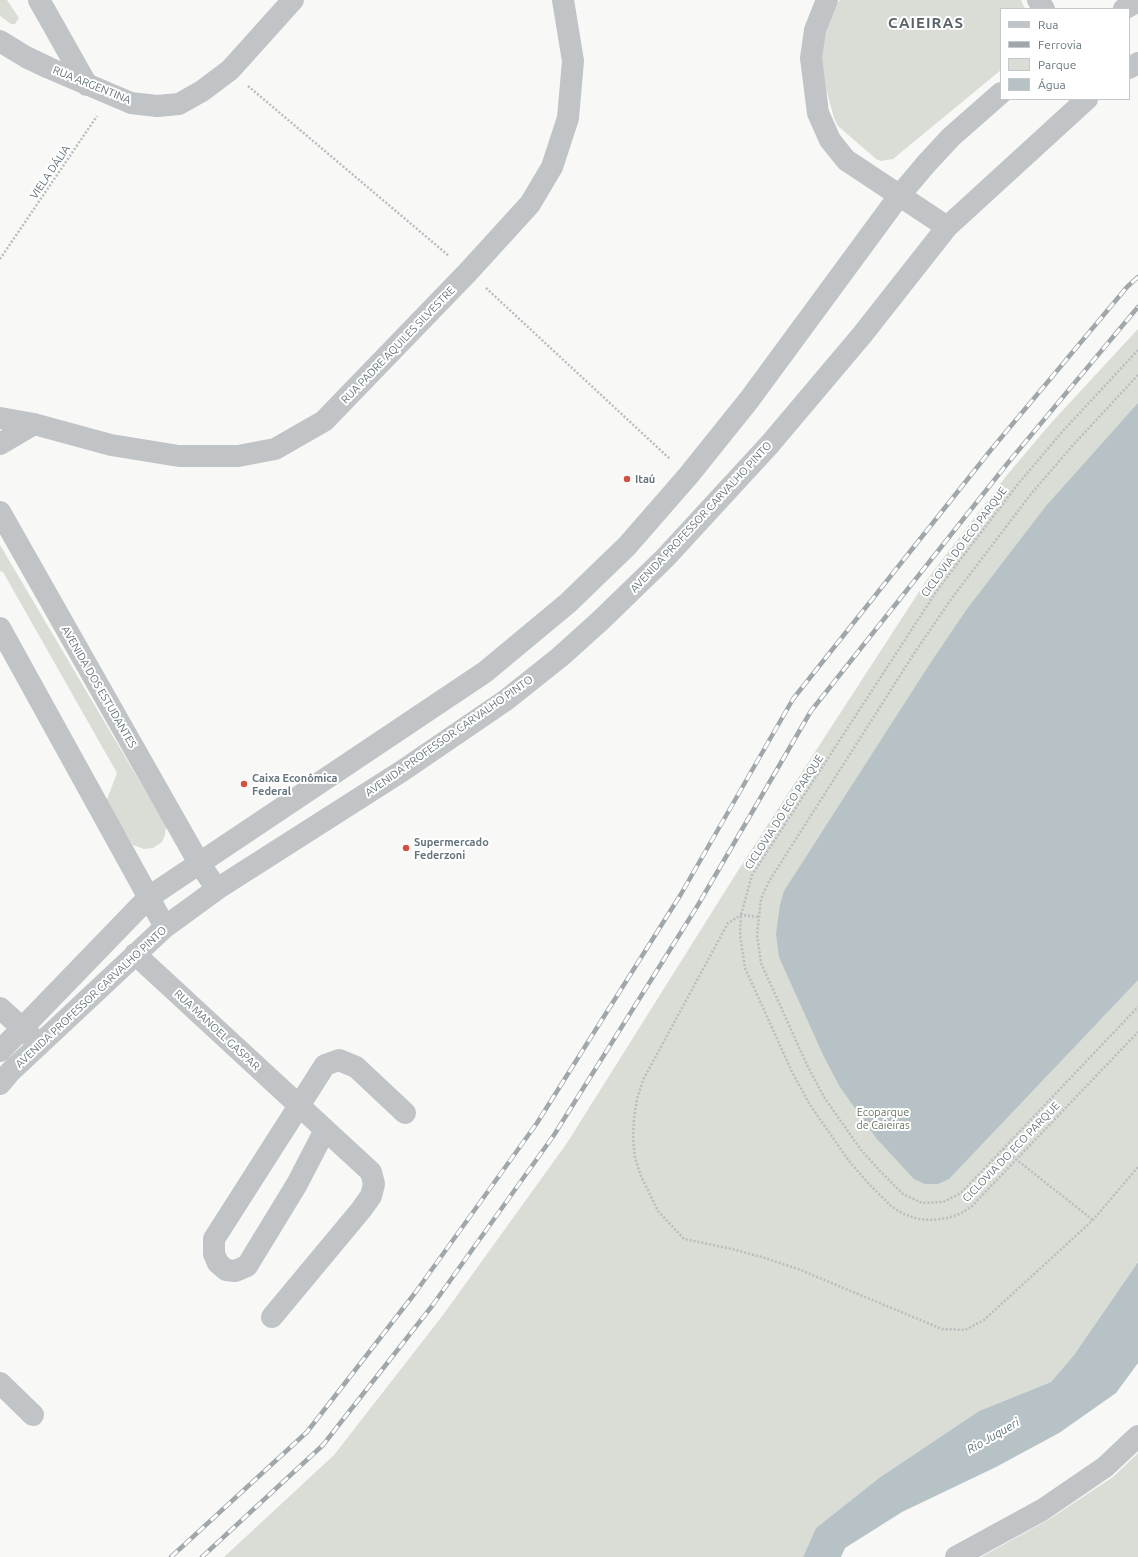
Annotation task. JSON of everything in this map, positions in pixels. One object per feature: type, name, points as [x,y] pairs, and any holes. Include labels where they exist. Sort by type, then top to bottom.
[{"type":"street","points":[[39,0],[87,85]]},
{"type":"street","name":"RUA ARGENTINA","points":[[0,41],[26,57],[131,103],[157,106],[178,104],[202,91],[230,70],[293,0]]},
{"type":"street","name":"RUA PADRE AQUILES SILVESTRE","points":[[0,418],[34,424],[110,445],[179,456],[238,456],[275,449],[324,422],[468,272],[530,204],[552,167],[568,118],[573,61],[563,0]]},
{"type":"street","points":[[827,0],[815,30],[810,58],[818,113],[830,140],[846,160],[947,226]]},
{"type":"street","points":[[1126,8],[1138,1]]},
{"type":"street","name":"AVENIDA PROFESSOR CARVALHO PINTO","points":[[0,1051],[149,897],[485,672],[568,603],[627,546],[688,476],[749,400],[899,196],[951,137],[1000,94]]},
{"type":"street","name":"AVENIDA PROFESSOR CARVALHO PINTO","points":[[3,1073],[40,1044],[165,927],[217,889],[402,771],[506,700],[560,657],[665,558],[770,444],[862,334],[947,226],[1086,100]]},
{"type":"street","points":[[0,444],[34,424]]},
{"type":"street","name":"AVENIDA DOS ESTUDANTES","points":[[0,512],[198,863],[217,889]]},
{"type":"street","points":[[0,628],[165,927]]},
{"type":"street","name":"RUA MANOEL GASPAR","points":[[135,954],[371,1172],[374,1184],[371,1196],[272,1317]]},
{"type":"street","points":[[0,1008],[40,1044]]},
{"type":"street","points":[[326,1130],[297,1184],[247,1266],[235,1271],[226,1270],[218,1263],[214,1254],[214,1240],[325,1065],[339,1060],[356,1067],[405,1113]]},
{"type":"street","points":[[0,1383],[32,1415]]},
{"type":"street","points":[[956,1557],[1042,1510],[1105,1467],[1138,1436]]},
{"type":"path","name":"VIELA DÁLIA","points":[[0,259],[112,94]]},
{"type":"path","name":"CICLOVIA DO ECO PARQUE","points":[[1138,350],[1062,432],[1018,484],[938,589],[752,875],[741,915],[741,946],[745,968],[792,1072],[810,1105],[848,1160],[892,1207],[904,1214],[918,1219],[933,1220],[960,1214],[972,1206],[1138,1032]]},
{"type":"path","points":[[1138,375],[1031,494],[952,598],[915,652],[768,883],[761,899],[757,935],[761,963],[807,1065],[843,1126],[862,1150],[903,1194],[922,1203],[943,1202],[961,1193],[1138,1007]]},
{"type":"path","points":[[758,917],[741,915],[728,924],[643,1080],[636,1106],[633,1138],[635,1158],[640,1176],[658,1211],[684,1239],[732,1248],[798,1269],[942,1329],[954,1331],[965,1330],[984,1320],[1093,1220],[1138,1167]]},
{"type":"path","points":[[1003,1149],[1017,1158],[1093,1220]]},
{"type":"green space","points":[[0,0],[7,0],[19,18],[15,24],[11,24],[0,16]]},
{"type":"green space","points":[[840,0],[1021,0],[1025,8],[1000,8],[1000,71],[893,159],[881,161],[876,159],[838,126],[834,118],[822,74],[820,42],[831,10]]},
{"type":"green space","name":"Ecoparque de Caieiras","points":[[1138,329],[1138,1262],[1074,1355],[1051,1382],[979,1411],[879,1478],[816,1528],[803,1557],[224,1557],[334,1455],[443,1315],[567,1143],[739,869],[926,581],[1007,475],[1051,423]]},
{"type":"green space","points":[[0,545],[166,826],[165,835],[162,842],[153,848],[144,849],[133,845],[106,802],[117,773],[3,572],[0,571]]},
{"type":"green space","points":[[1138,1453],[1138,1557],[981,1557],[1048,1520],[1113,1477]]},
{"type":"water","points":[[1138,403],[1138,980],[949,1179],[938,1184],[925,1184],[914,1179],[876,1138],[840,1087],[824,1057],[779,957],[776,934],[780,905],[784,891],[931,662],[967,609],[1046,506]]},
{"type":"water","name":"Rio Juqueri","points":[[1138,1262],[1138,1363],[1116,1393],[1059,1433],[996,1467],[902,1512],[845,1548],[841,1557],[803,1557],[816,1528],[879,1478],[979,1411],[1051,1382],[1074,1355]]},
{"type":"railway","points":[[171,1557],[307,1432],[415,1293],[537,1123],[681,894],[793,699],[990,451],[1127,287],[1138,277]]},
{"type":"railway","points":[[202,1557],[323,1445],[432,1306],[554,1135],[698,905],[811,711],[1007,464],[1138,307]]},
{"type":"place","name":"Itaú","points":[[627,479]]},
{"type":"place","name":"Caixa Econômica Federal","points":[[244,784]]},
{"type":"place","name":"Supermercado Federzoni","points":[[406,848]]},
{"type":"district","name":"CAIEIRAS","points":[[926,23]]}]
